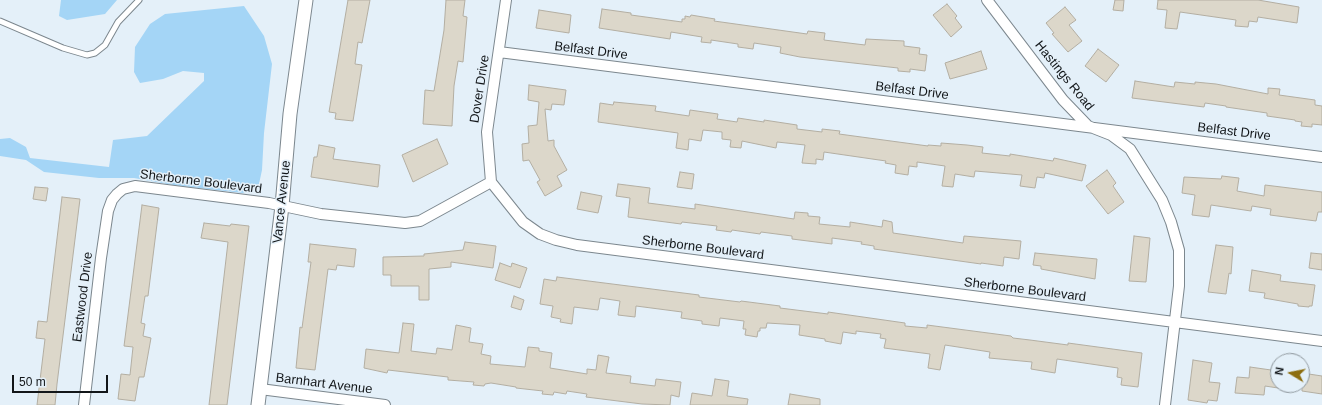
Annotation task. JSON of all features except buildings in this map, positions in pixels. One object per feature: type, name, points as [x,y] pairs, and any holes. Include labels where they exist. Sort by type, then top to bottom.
[{"type":"street","name":"Vance Avenue","points":[[258,405],[282,206],[290,114],[306,0]]},
{"type":"street","name":"Dover Drive","points":[[491,182],[487,132],[506,0]]},
{"type":"street","name":"Hastings Road","points":[[987,0],[1064,100],[1088,126],[1111,135],[1130,149],[1162,200],[1171,222],[1179,250],[1179,286],[1165,405]]},
{"type":"street","name":"Belfast Drive","points":[[499,52],[1322,157]]},
{"type":"street","name":"Sherborne Boulevard","points":[[117,194],[123,189],[135,186],[282,206],[321,214],[389,222],[420,221],[491,182],[522,222],[540,234],[577,246],[1322,340]]},
{"type":"street","name":"Eastwood Drive","points":[[84,405],[105,229],[112,200],[117,194]]},
{"type":"street","name":"Barnhart Avenue","points":[[260,389],[385,405]]},
{"type":"lane","points":[[0,21],[63,48],[87,55],[95,53],[105,45],[118,22],[139,0]]},
{"type":"shaded area","points":[[61,0],[117,0],[105,14],[67,20],[59,16]]},
{"type":"shaded area","points":[[244,6],[264,36],[272,64],[264,133],[262,170],[259,184],[243,193],[173,185],[134,178],[99,178],[44,172],[26,160],[0,156],[0,139],[10,138],[26,147],[30,158],[109,167],[113,140],[147,136],[204,81],[204,73],[183,71],[163,79],[140,83],[134,72],[135,47],[150,24],[165,14]]}]
